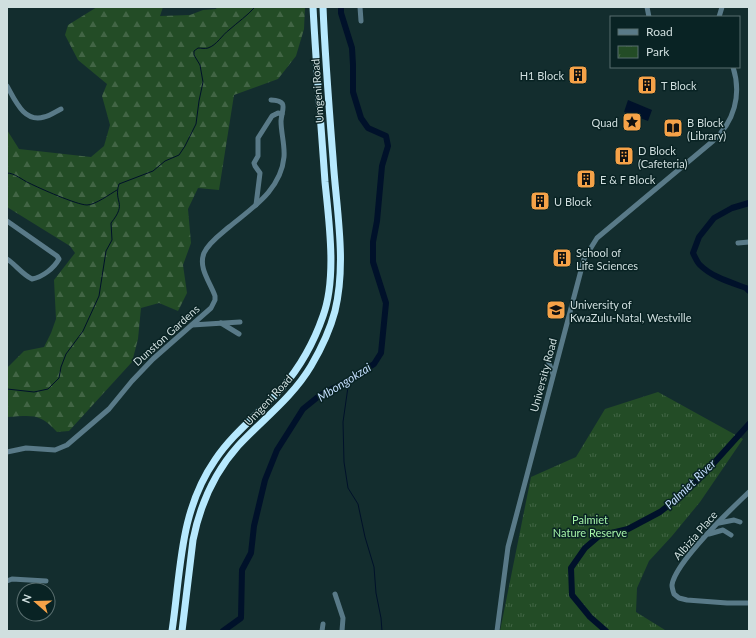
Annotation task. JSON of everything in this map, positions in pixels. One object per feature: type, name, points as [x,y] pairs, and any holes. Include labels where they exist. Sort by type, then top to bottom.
[{"type":"highway","name":"Umgeni Road","points":[[172,631],[182,542],[195,496],[203,479],[224,447],[282,388],[294,372],[314,339],[324,314],[328,296],[331,257],[313,7]]},
{"type":"highway","name":"Umgeni Road","points":[[182,631],[193,540],[196,525],[206,495],[227,459],[238,446],[285,400],[311,367],[321,348],[335,312],[341,259],[323,7]]},
{"type":"street","points":[[360,7],[361,21]]},
{"type":"street","name":"University Road","points":[[497,631],[508,548],[581,268],[588,251],[597,238],[722,132],[731,118],[737,98],[736,81],[732,68]]},
{"type":"street","points":[[8,88],[19,108],[28,116],[42,118],[61,109]]},
{"type":"street","name":"Dunston Gardens","points":[[7,452],[26,448],[55,450],[67,445],[109,408],[153,359],[208,311],[215,300],[214,292],[202,265],[202,257],[205,251],[217,238],[267,195],[279,177],[283,163],[284,148],[281,125],[283,104],[280,101],[270,100]]},
{"type":"street","points":[[256,205],[260,173],[254,163],[258,156],[258,138],[272,116],[278,113],[282,114]]},
{"type":"street","points":[[7,221],[57,256],[59,259],[47,271],[32,279],[23,274],[7,259]]},
{"type":"street","points":[[738,243],[749,242]]},
{"type":"street","points":[[192,325],[240,322]]},
{"type":"street","points":[[221,323],[239,334]]},
{"type":"street","points":[[547,358],[553,374]]},
{"type":"street","name":"Albizia Place","points":[[749,492],[708,534],[682,565],[672,584],[674,594],[679,598],[687,600],[732,604],[749,603]]},
{"type":"street","points":[[719,523],[734,520],[740,522]]},
{"type":"street","points":[[708,534],[723,530],[731,535]]},
{"type":"street","points":[[7,581],[15,579],[46,581]]},
{"type":"street","points":[[335,594],[343,618],[342,631]]},
{"type":"street","points":[[322,631],[323,624]]},
{"type":"green space","points":[[97,7],[163,7],[160,16],[190,15],[203,10],[216,9],[217,7],[305,7],[304,29],[296,56],[278,79],[234,95],[219,190],[198,188],[188,209],[191,243],[183,265],[187,293],[178,311],[159,303],[141,308],[138,339],[132,362],[69,431],[57,432],[40,418],[29,416],[7,417],[7,368],[24,351],[44,347],[56,319],[54,280],[75,253],[70,246],[7,207],[7,130],[19,149],[91,157],[104,146],[110,125],[102,96],[107,84],[78,60],[65,35],[68,25]]},
{"type":"green space","name":"Palmiet Nature Reserve","points":[[658,392],[743,439],[700,502],[649,561],[637,588],[636,612],[665,630],[679,631],[500,631],[531,477],[576,457],[605,409]]},
{"type":"water","points":[[628,100],[652,110],[648,121],[624,112]]},
{"type":"waterway","points":[[7,389],[34,392],[48,389],[59,378],[66,354],[83,331],[99,296],[106,251],[112,240],[111,223],[119,211],[119,184],[153,171],[165,161],[179,155],[196,124],[203,82],[200,65],[194,55],[194,51],[198,48],[207,48],[214,45],[226,32],[255,7]]},
{"type":"waterway","name":"Mbongokzai","points":[[223,631],[241,618],[242,570],[251,553],[254,526],[265,480],[277,450],[303,409],[319,396],[349,380],[374,364],[381,353],[386,303],[373,262],[373,242],[377,221],[382,166],[388,146],[386,136],[368,128],[361,118],[353,92],[352,48],[341,13],[341,7]]},
{"type":"waterway","points":[[7,173],[16,175],[29,183],[58,196],[87,205],[90,205],[117,190]]},
{"type":"waterway","name":"Palmiet River","points":[[749,203],[732,208],[714,218],[699,237],[693,253],[699,264],[710,273],[746,288],[749,291]]},
{"type":"waterway","points":[[349,380],[343,422],[344,462],[348,488],[358,504],[365,537],[374,567],[376,593],[382,631]]},
{"type":"waterway","name":"Palmiet River","points":[[606,631],[590,617],[572,595],[571,568],[585,548],[599,536],[628,529],[660,512],[683,494],[703,475],[749,424]]},
{"type":"place","name":"H1 Block","points":[[578,75]]},
{"type":"place","name":"T Block","points":[[647,85]]},
{"type":"place","name":"Quad","points":[[632,122]]},
{"type":"place","name":"B Block (Library)","points":[[673,128]]},
{"type":"place","name":"D Block (Cafeteria)","points":[[624,156]]},
{"type":"place","name":"E & F Block","points":[[586,179]]},
{"type":"place","name":"U Block","points":[[540,201]]},
{"type":"place","name":"School of Life Sciences","points":[[562,258]]},
{"type":"place","name":"University of KwaZulu-Natal, Westville","points":[[556,310]]}]
